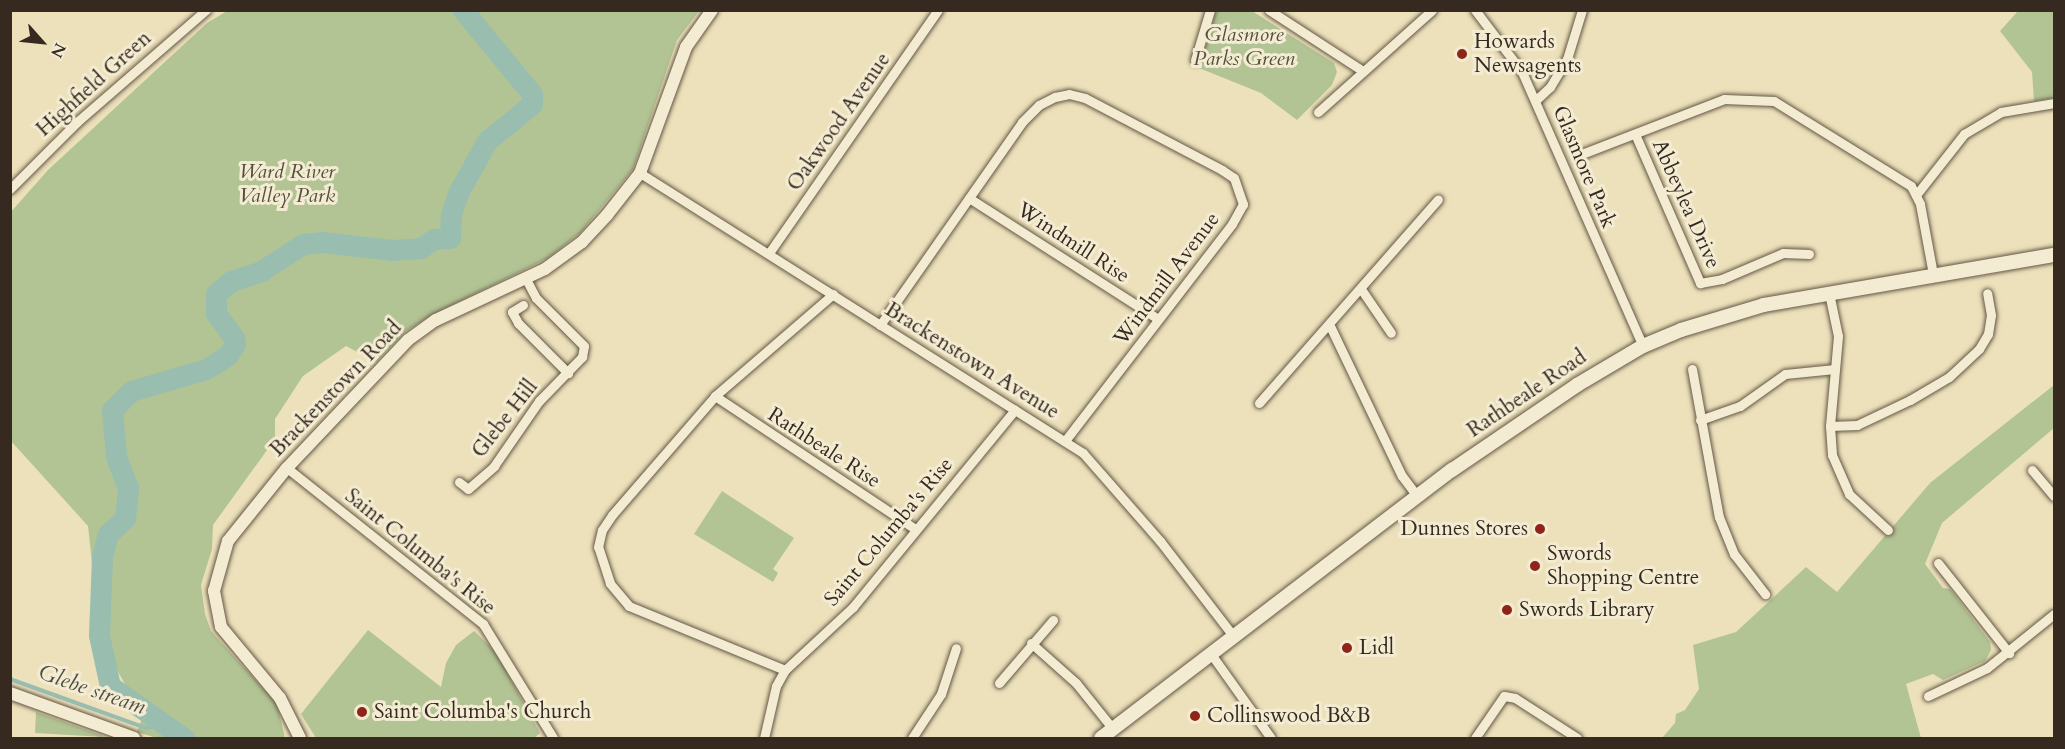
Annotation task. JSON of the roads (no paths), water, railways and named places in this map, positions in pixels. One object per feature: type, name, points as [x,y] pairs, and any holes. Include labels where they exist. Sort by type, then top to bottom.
[{"type":"main road","name":"Rathbeale Road","points":[[1101,738],[1418,497],[1528,417],[1643,346],[1721,317],[1829,293],[2055,255]]},
{"type":"street","points":[[186,10],[193,20]]},
{"type":"street","name":"Highfield Green","points":[[10,189],[77,122],[206,10]]},
{"type":"street","name":"Brackenstown Road","points":[[300,738],[280,698],[221,627],[214,591],[228,541],[286,468],[419,331],[526,279],[582,242],[640,172],[686,46],[712,10]]},
{"type":"street","name":"Oakwood Avenue","points":[[769,253],[938,10]]},
{"type":"street","points":[[1195,60],[1210,10]]},
{"type":"street","points":[[1269,10],[1363,71]]},
{"type":"street","points":[[1318,112],[1432,10]]},
{"type":"street","name":"Glasmore Park","points":[[1475,10],[1522,72],[1643,346]]},
{"type":"street","points":[[1536,100],[1550,87],[1568,59],[1582,10]]},
{"type":"street","name":"Windmill Avenue","points":[[880,324],[1022,122],[1040,105],[1069,94],[1084,98],[1222,170],[1234,178],[1243,204],[1232,224],[1065,441]]},
{"type":"street","points":[[1579,155],[1724,99],[1774,101],[1900,177],[1916,195],[1934,274]]},
{"type":"street","points":[[1916,195],[1964,134],[2001,112],[2055,103]]},
{"type":"street","name":"Abbeylea Drive","points":[[1635,134],[1700,283],[1722,279],[1783,253],[1809,254]]},
{"type":"street","name":"Brackenstown Avenue","points":[[640,172],[1065,441],[1100,470],[1234,637]]},
{"type":"street","name":"Windmill Rise","points":[[969,198],[1158,319]]},
{"type":"street","points":[[1258,403],[1330,326],[1438,199]]},
{"type":"street","name":"Glebe Hill","points":[[459,482],[468,489],[494,465],[533,407],[582,357],[584,346],[536,298],[526,279]]},
{"type":"street","points":[[1360,289],[1391,333]]},
{"type":"street","points":[[1830,426],[1857,424],[1949,377],[1979,349],[1988,334],[1991,315],[1986,292]]},
{"type":"street","points":[[1829,293],[1838,336],[1830,426],[1832,455],[1840,478],[1863,509],[1888,530]]},
{"type":"street","points":[[785,670],[629,606],[619,598],[601,564],[598,547],[602,530],[612,515],[715,396],[833,294]]},
{"type":"street","points":[[523,305],[512,312],[518,323],[568,373]]},
{"type":"street","points":[[1330,326],[1402,476],[1418,497]]},
{"type":"street","points":[[1692,369],[1719,517],[1734,554],[1765,594]]},
{"type":"street","points":[[1700,420],[1740,406],[1785,374],[1835,369]]},
{"type":"street","name":"Rathbeale Rise","points":[[715,396],[915,529]]},
{"type":"street","name":"Saint Columba's Rise","points":[[764,738],[776,686],[785,670],[853,607],[1015,410]]},
{"type":"street","name":"Saint Columba's Rise","points":[[286,468],[483,624],[553,738]]},
{"type":"street","points":[[2032,470],[2055,496]]},
{"type":"street","points":[[1938,563],[2009,653]]},
{"type":"street","points":[[1928,696],[1987,668],[2009,653],[2055,614]]},
{"type":"street","points":[[999,683],[1053,620]]},
{"type":"street","points":[[1031,643],[1076,683],[1113,729]]},
{"type":"street","points":[[912,738],[941,694],[956,648]]},
{"type":"street","points":[[1211,654],[1271,738]]},
{"type":"street","points":[[10,693],[117,735],[134,738]]},
{"type":"street","points":[[1475,738],[1504,696],[1515,698],[1577,738]]},
{"type":"waterway","points":[[184,738],[110,686],[99,635],[102,556],[108,534],[125,518],[128,488],[116,456],[112,410],[131,391],[206,369],[228,355],[235,344],[234,338],[216,313],[216,294],[231,281],[261,271],[303,244],[322,242],[392,250],[421,248],[434,239],[450,238],[451,215],[458,193],[487,141],[532,104],[532,94],[463,10]]},
{"type":"waterway","name":"Glebe stream","points":[[10,679],[146,728],[163,724]]},
{"type":"place","name":"Howards Newsagents","points":[[1462,54]]},
{"type":"place","name":"Dunnes Stores","points":[[1540,529]]},
{"type":"place","name":"Swords Shopping Centre","points":[[1535,566]]},
{"type":"place","name":"Swords Library","points":[[1507,610]]},
{"type":"place","name":"Lidl","points":[[1347,648]]},
{"type":"place","name":"Saint Columba's Church","points":[[362,712]]},
{"type":"place","name":"Collinswood B&B","points":[[1195,716]]},
{"type":"park label","name":"Glasmore Parks Green","points":[[1244,47]]},
{"type":"park label","name":"Ward River Valley Park","points":[[287,184]]}]
